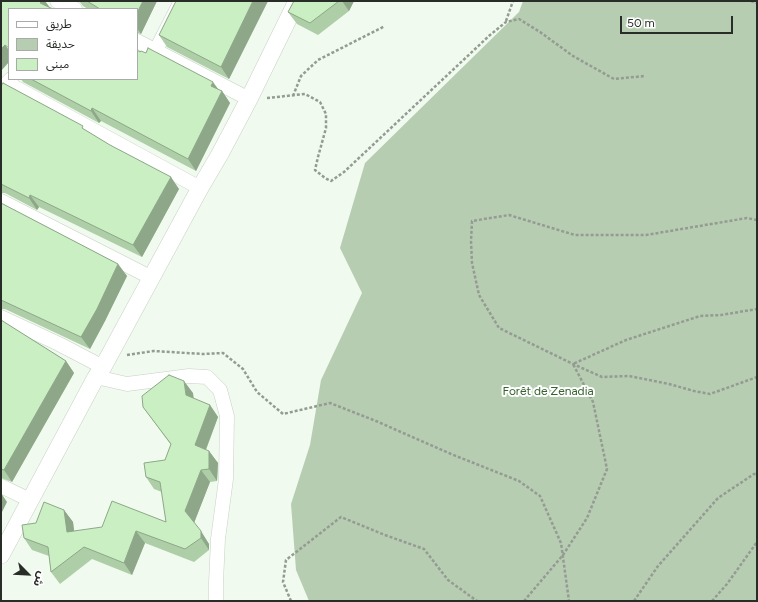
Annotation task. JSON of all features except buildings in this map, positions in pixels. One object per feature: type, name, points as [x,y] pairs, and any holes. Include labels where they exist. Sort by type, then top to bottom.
[{"type":"street","points":[[57,1],[74,7]]},
{"type":"street","points":[[156,50],[181,1]]},
{"type":"street","points":[[1,555],[200,188],[220,154],[298,1]]},
{"type":"street","points":[[138,41],[249,99]]},
{"type":"street","points":[[6,84],[200,188]]},
{"type":"street","points":[[1,201],[152,278]]},
{"type":"street","points":[[1,317],[59,344],[100,372],[127,384],[189,376],[207,377],[220,390],[227,416],[226,479],[218,539],[216,601]]},
{"type":"street","points":[[1,486],[30,500]]},
{"type":"path","points":[[506,22],[513,1]]},
{"type":"path","points":[[751,1],[757,3]]},
{"type":"path","points":[[249,99],[305,94],[320,102],[326,114],[326,128],[315,170],[324,178],[331,181],[344,172],[490,35],[506,22],[519,19],[573,56],[614,79],[645,76]]},
{"type":"path","points":[[293,96],[301,76],[318,60],[385,26]]},
{"type":"path","points":[[757,220],[747,218],[646,234],[575,235],[509,215],[472,221],[472,263],[479,295],[499,328],[602,377],[629,376],[710,394],[757,377]]},
{"type":"path","points":[[573,364],[626,340],[700,316],[720,315],[757,309]]},
{"type":"path","points":[[100,372],[128,355],[154,352],[203,354],[223,353],[243,369],[257,392],[283,414],[330,403],[519,481],[540,496],[561,543],[569,601]]},
{"type":"path","points":[[524,601],[563,555],[587,518],[607,469],[593,402],[573,364]]},
{"type":"path","points":[[634,601],[658,566],[718,498],[754,474],[757,474]]},
{"type":"path","points":[[291,601],[283,582],[286,560],[341,517],[385,536],[424,550],[448,580],[477,601]]},
{"type":"path","points":[[712,601],[727,584],[757,542]]},
{"type":"green space","name":"Forêt de Zenadia","points":[[523,1],[757,1],[757,601],[309,601],[296,570],[291,504],[310,445],[321,380],[362,293],[340,248],[365,163],[519,12]]}]
